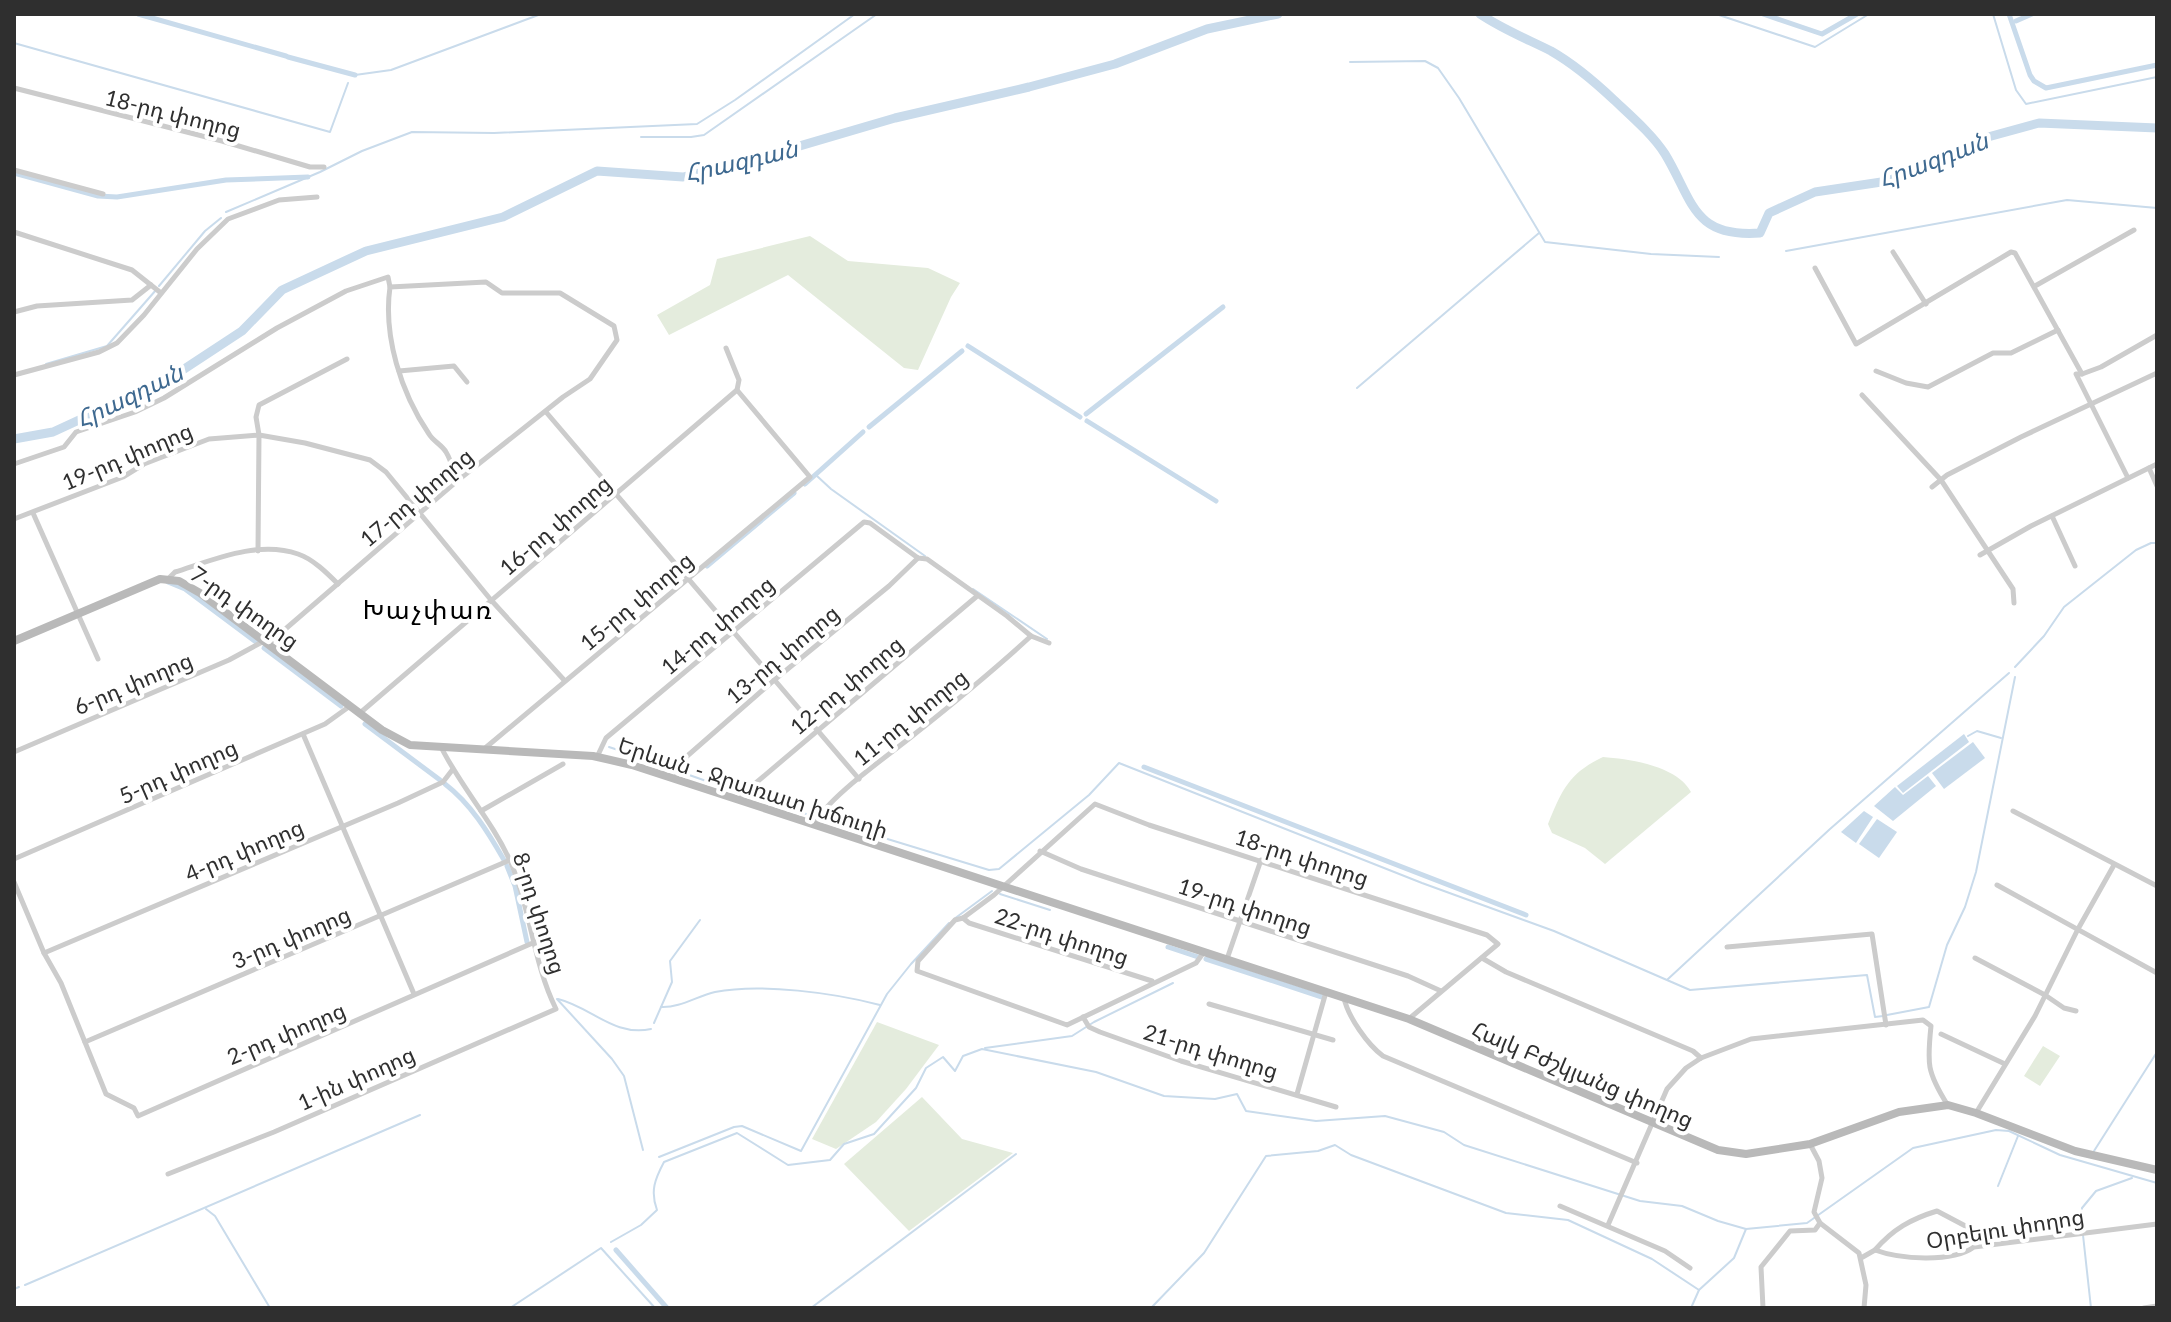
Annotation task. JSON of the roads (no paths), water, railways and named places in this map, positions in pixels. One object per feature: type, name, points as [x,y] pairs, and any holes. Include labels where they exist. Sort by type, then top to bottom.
[{"type":"main road","name":"7-րդ փողոց","points":[[14,641],[160,579],[179,581],[200,593],[398,741],[441,747]]},
{"type":"main road","name":"Երևան - Ջրառատ խճուղի","points":[[441,747],[597,757],[741,797],[1001,887]]},
{"type":"main road","name":"Հայկ Բժշկյանց փողոց","points":[[1001,887],[1409,1019],[1653,1124],[1730,1153],[1755,1153],[1810,1144],[1899,1112],[1948,1105],[2075,1151],[2157,1170]]},
{"type":"street","name":"18-րդ փողոց","points":[[14,88],[222,141],[310,167],[324,167]]},
{"type":"street","points":[[14,170],[103,194]]},
{"type":"street","points":[[14,375],[99,352],[117,343],[197,249],[228,219],[279,200],[317,197]]},
{"type":"street","points":[[2035,286],[2134,230]]},
{"type":"street","points":[[14,232],[132,270],[161,293]]},
{"type":"street","points":[[1893,252],[1926,304]]},
{"type":"street","points":[[1815,268],[1856,344],[2011,252],[2015,253],[2082,374]]},
{"type":"street","name":"17-րդ փողոց","points":[[14,464],[64,447],[76,432],[135,412],[164,398],[277,328],[346,291],[388,277],[390,287],[486,282],[502,293],[560,293],[614,326],[617,340],[590,379],[457,481],[266,643]]},
{"type":"street","points":[[14,312],[37,306],[109,299],[132,300],[151,285]]},
{"type":"street","points":[[390,287],[387,308],[399,371],[408,396],[430,436],[446,451],[457,481]]},
{"type":"street","points":[[1876,371],[1906,383],[1928,387],[1993,353],[2011,353],[2058,330]]},
{"type":"street","points":[[2128,478],[2076,374],[2101,367],[2157,335]]},
{"type":"street","points":[[726,348],[739,380],[737,390]]},
{"type":"street","points":[[258,551],[259,435],[256,417],[259,405],[347,359]]},
{"type":"street","points":[[399,371],[454,366],[467,382]]},
{"type":"street","points":[[1932,487],[2021,437],[2157,373]]},
{"type":"street","name":"15-րդ փողոց","points":[[483,750],[810,477],[737,390]]},
{"type":"street","name":"16-րդ փողոց","points":[[360,713],[737,390]]},
{"type":"street","points":[[1862,395],[1941,480],[2013,589],[2014,603]]},
{"type":"street","points":[[546,412],[859,779]]},
{"type":"street","name":"19-րդ փողոց","points":[[14,519],[209,439],[259,435],[370,460],[386,472],[491,600],[565,681]]},
{"type":"street","points":[[1980,555],[2157,464]]},
{"type":"street","points":[[2149,468],[2157,486]]},
{"type":"street","points":[[33,513],[98,659]]},
{"type":"street","points":[[2052,516],[2075,566]]},
{"type":"street","name":"14-րդ փողոց","points":[[597,757],[606,738],[864,522],[870,523],[918,558]]},
{"type":"street","points":[[168,579],[175,572],[232,554],[273,549],[299,554],[338,584]]},
{"type":"street","points":[[918,558],[927,559],[1031,636],[1049,643]]},
{"type":"street","name":"13-րդ փողոց","points":[[671,778],[677,765],[918,558]]},
{"type":"street","name":"12-րդ փողոց","points":[[741,797],[815,730],[976,597]]},
{"type":"street","name":"11-րդ փողոց","points":[[816,824],[819,815],[859,779],[1031,636]]},
{"type":"street","name":"6-րդ փողոց","points":[[14,752],[266,643]]},
{"type":"street","name":"5-րդ փողոց","points":[[14,859],[303,734],[325,724],[351,706]]},
{"type":"street","points":[[303,734],[415,994]]},
{"type":"street","name":"8-րդ փողոց","points":[[441,747],[510,860],[544,981],[556,1009]]},
{"type":"street","points":[[481,811],[563,764]]},
{"type":"street","name":"4-րդ փողոց","points":[[44,953],[429,789],[443,782],[453,769]]},
{"type":"street","name":"18-րդ փողոց","points":[[1040,851],[1095,804],[1149,825],[1487,935],[1498,944],[1482,958]]},
{"type":"street","points":[[2013,811],[2157,886]]},
{"type":"street","points":[[1040,851],[994,895],[963,918],[955,920],[918,961],[917,971],[1067,1025],[1196,963],[1204,952]]},
{"type":"street","name":"19-րդ փողոց","points":[[1040,851],[1081,869],[1408,976],[1441,991]]},
{"type":"street","name":"3-րդ փողոց","points":[[85,1042],[510,860]]},
{"type":"street","points":[[1226,960],[1261,860]]},
{"type":"street","points":[[1976,1113],[2045,995],[2114,865]]},
{"type":"street","points":[[14,882],[85,1042]]},
{"type":"street","points":[[1997,885],[2157,973]]},
{"type":"street","name":"22-րդ փողոց","points":[[963,918],[969,923],[1153,982]]},
{"type":"street","points":[[1727,947],[1872,934],[1886,1025]]},
{"type":"street","name":"2-րդ փողոց","points":[[85,1042],[106,1094],[134,1108],[138,1116],[535,942]]},
{"type":"street","points":[[1409,1019],[1482,958],[1506,972],[1693,1051],[1701,1058]]},
{"type":"street","points":[[1975,958],[2064,1008],[2076,1011]]},
{"type":"street","points":[[1297,1094],[1326,992]]},
{"type":"street","points":[[1344,998],[1346,1008],[1375,1051],[1383,1056],[1637,1163]]},
{"type":"street","points":[[1209,1004],[1333,1040]]},
{"type":"street","name":"1-ին փողոց","points":[[168,1174],[274,1132],[556,1009]]},
{"type":"street","name":"21-րդ փողոց","points":[[1083,1017],[1089,1027],[1181,1061],[1336,1107]]},
{"type":"street","points":[[1608,1225],[1667,1089],[1686,1068],[1701,1058],[1751,1039],[1923,1020],[1929,1023],[1928,1066],[1931,1079],[1948,1105]]},
{"type":"street","points":[[1941,1034],[2005,1064]]},
{"type":"street","points":[[1810,1144],[1819,1161],[1822,1178],[1814,1212],[1820,1223],[1859,1253],[1866,1285],[1864,1308]]},
{"type":"street","points":[[1560,1206],[1665,1251],[1690,1268]]},
{"type":"street","points":[[1861,1258],[1875,1250],[1894,1230],[1937,1211],[1973,1230],[1974,1247]]},
{"type":"street","points":[[1763,1308],[1761,1267],[1790,1231],[1815,1230],[1820,1223]]},
{"type":"street","name":"Օրբելու փողոց","points":[[1875,1250],[1899,1258],[1910,1258],[2157,1224]]},
{"type":"street","points":[[2144,1308],[2157,1306]]},
{"type":"water","points":[[1964,734],[1969,742],[1903,793],[1897,786]]},
{"type":"water","points":[[1973,742],[1985,758],[1944,789],[1932,773]]},
{"type":"water","points":[[1928,776],[1936,786],[1893,821],[1874,806],[1895,787],[1903,795]]},
{"type":"water","points":[[1864,811],[1873,817],[1856,843],[1841,832]]},
{"type":"water","points":[[1877,819],[1897,832],[1879,858],[1859,844]]},
{"type":"waterway","points":[[138,14],[286,56]]},
{"type":"waterway","points":[[355,75],[391,70],[541,14]]},
{"type":"waterway","points":[[226,212],[412,132],[494,133],[697,124],[855,14]]},
{"type":"waterway","points":[[641,137],[704,135],[877,14]]},
{"type":"waterway","name":"Հրազդան","points":[[14,439],[53,432],[172,377],[242,331],[282,290],[366,251],[503,217],[597,171],[683,177],[895,118],[1115,64],[1207,29],[1278,14]]},
{"type":"waterway","name":"Հրազդան","points":[[1480,14],[1551,51],[1592,80],[1660,147],[1698,213],[1720,229],[1738,233],[1760,233],[1769,213],[1815,192],[1888,181],[1988,137],[2039,123],[2157,128]]},
{"type":"waterway","points":[[1716,14],[1815,47],[1869,14]]},
{"type":"waterway","points":[[1763,14],[1822,34],[1857,14]]},
{"type":"waterway","points":[[1993,14],[2016,90],[2026,104],[2157,77]]},
{"type":"waterway","points":[[2009,14],[2030,75],[2046,88],[2157,65]]},
{"type":"waterway","points":[[2016,21],[2032,14]]},
{"type":"waterway","points":[[14,43],[330,132],[348,83]]},
{"type":"waterway","points":[[288,57],[355,75]]},
{"type":"waterway","points":[[1350,62],[1425,61],[1438,68],[1545,242],[1651,254],[1719,257]]},
{"type":"waterway","points":[[14,173],[98,196],[117,197],[226,180],[308,177]]},
{"type":"waterway","points":[[1786,251],[2067,200],[2157,208]]},
{"type":"waterway","points":[[159,286],[205,231],[221,218]]},
{"type":"waterway","points":[[1357,388],[1539,233]]},
{"type":"waterway","points":[[46,364],[107,346],[156,290]]},
{"type":"waterway","points":[[1086,414],[1223,307]]},
{"type":"waterway","points":[[968,346],[1080,417]]},
{"type":"waterway","points":[[869,427],[962,351]]},
{"type":"waterway","points":[[1087,421],[1216,501]]},
{"type":"waterway","points":[[805,484],[863,432]]},
{"type":"waterway","points":[[817,476],[925,556]]},
{"type":"waterway","points":[[707,566],[794,493]]},
{"type":"waterway","points":[[2015,667],[2044,636],[2064,607],[2136,550],[2157,543]]},
{"type":"waterway","points":[[168,582],[185,589],[256,642]]},
{"type":"waterway","points":[[973,589],[1047,639]]},
{"type":"waterway","points":[[264,648],[341,706]]},
{"type":"waterway","points":[[1668,979],[1830,829],[2009,673]]},
{"type":"waterway","points":[[1887,1015],[1929,1007],[1947,945],[1965,907],[1976,872],[2015,677]]},
{"type":"waterway","points":[[365,724],[440,780]]},
{"type":"waterway","points":[[1968,736],[1977,731],[2001,738]]},
{"type":"waterway","points":[[609,747],[672,768]]},
{"type":"waterway","points":[[822,819],[989,870],[999,869],[1089,795],[1119,763],[1422,883],[1554,931],[1690,990],[1867,975],[1875,1017],[1883,1016]]},
{"type":"waterway","points":[[1144,767],[1526,915]]},
{"type":"waterway","points":[[678,771],[740,793]]},
{"type":"waterway","points":[[445,784],[471,809],[504,860]]},
{"type":"waterway","points":[[746,795],[816,817]]},
{"type":"waterway","points":[[507,866],[515,886],[527,942]]},
{"type":"waterway","points":[[954,919],[992,891]]},
{"type":"waterway","points":[[1000,894],[1050,910]]},
{"type":"waterway","points":[[654,1023],[672,982],[670,961],[700,920]]},
{"type":"waterway","points":[[659,1157],[742,1126],[801,1151],[887,994],[949,923]]},
{"type":"waterway","points":[[1168,947],[1198,957]]},
{"type":"waterway","points":[[1206,959],[1322,997]]},
{"type":"waterway","points":[[985,1048],[1072,1036],[1173,983]]},
{"type":"waterway","points":[[661,1007],[675,1006],[733,989],[820,993],[880,1005]]},
{"type":"waterway","points":[[557,999],[624,1076],[643,1150]]},
{"type":"waterway","points":[[558,999],[626,1029],[651,1029]]},
{"type":"waterway","points":[[611,1242],[641,1225],[657,1210],[654,1185],[664,1162],[737,1133],[788,1165],[830,1160],[844,1144],[874,1134],[916,1088],[926,1068],[943,1057],[955,1071],[963,1056],[982,1049],[1096,1072],[1164,1096],[1215,1099],[1237,1094],[1246,1111],[1316,1121],[1385,1116],[1444,1132],[1464,1145],[1640,1201],[1682,1206],[1746,1229],[1807,1223],[1913,1148],[1996,1130],[2009,1131],[2060,1155],[2157,1183]]},
{"type":"waterway","points":[[2094,1151],[2157,1052]]},
{"type":"waterway","points":[[25,1285],[420,1115]]},
{"type":"waterway","points":[[1998,1186],[2018,1136]]},
{"type":"waterway","points":[[1151,1308],[1204,1253],[1266,1156],[1318,1151],[1335,1145],[1351,1155],[1506,1213],[1568,1220],[1652,1259],[1699,1290]]},
{"type":"waterway","points":[[811,1308],[1016,1154]]},
{"type":"waterway","points":[[2082,1226],[2082,1208],[2096,1191],[2132,1178]]},
{"type":"waterway","points":[[206,1209],[215,1216],[270,1308]]},
{"type":"waterway","points":[[1691,1308],[1699,1290],[1734,1258],[1746,1229]]},
{"type":"waterway","points":[[2083,1235],[2091,1308]]},
{"type":"waterway","points":[[510,1308],[601,1248],[655,1308]]},
{"type":"waterway","points":[[616,1250],[667,1308]]},
{"type":"waterway","points":[[14,1289],[19,1287]]},
{"type":"district","name":"Խաչփառ","points":[[428,609]]}]
